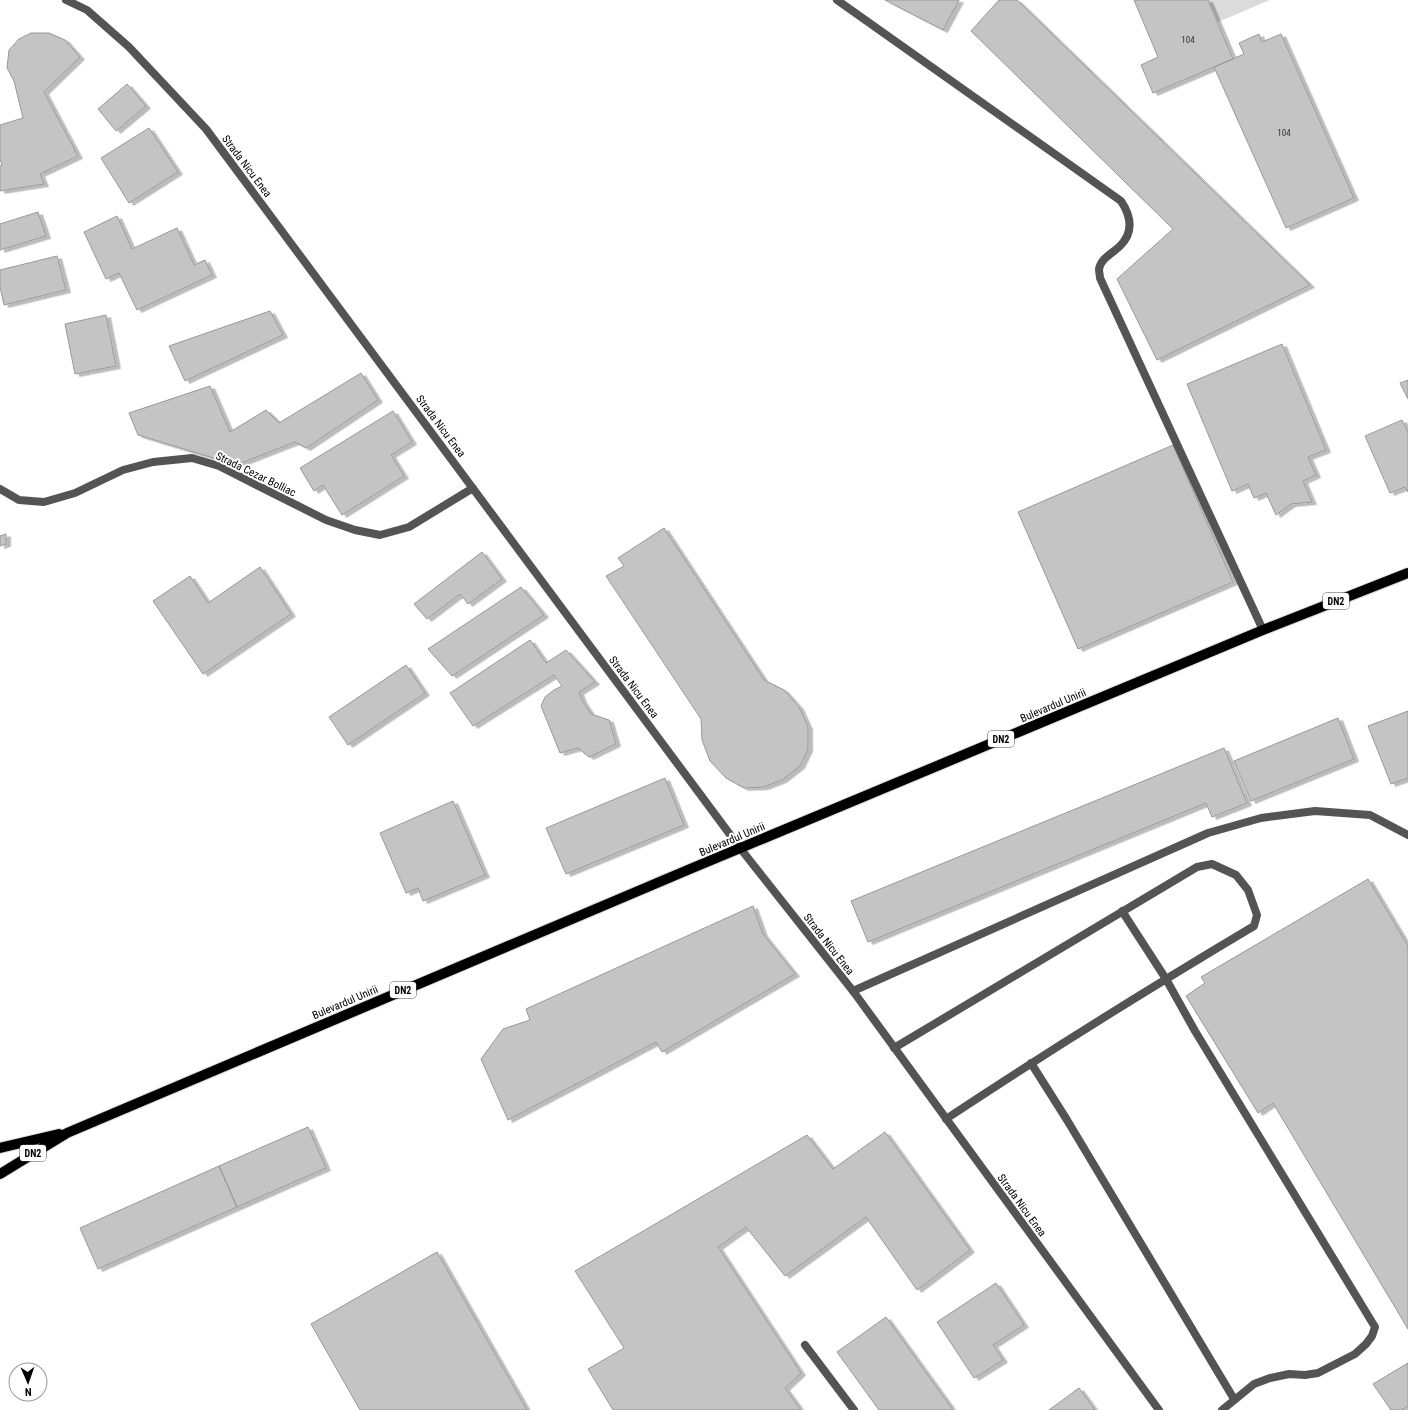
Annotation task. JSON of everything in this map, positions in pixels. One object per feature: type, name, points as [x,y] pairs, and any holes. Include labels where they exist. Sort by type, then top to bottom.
[{"type":"main road","name":"Bulevardul Unirii","points":[[0,1174],[67,1132],[740,848],[1263,630],[1408,572]]},
{"type":"main road","name":"Bulevardul Unirii","points":[[0,1148],[67,1132]]},
{"type":"street","name":"Strada Nicu Enea","points":[[66,0],[86,10],[128,47],[206,129],[740,848],[852,991],[1159,1410]]},
{"type":"street","points":[[837,0],[1121,201],[1128,211],[1130,224],[1127,236],[1120,246],[1109,254],[1102,262],[1099,269],[1100,278],[1263,630]]},
{"type":"street","name":"Strada Cezar Bolliac","points":[[0,489],[19,500],[44,502],[75,492],[123,470],[152,462],[192,458],[219,466],[326,520],[355,530],[380,535],[409,527],[473,488]]},
{"type":"street","points":[[852,991],[1208,833],[1261,818],[1315,810],[1370,815],[1408,835]]},
{"type":"street","points":[[894,1048],[1197,868],[1212,864],[1236,875],[1248,890],[1257,915],[1254,926],[1031,1063],[946,1119]]},
{"type":"street","points":[[1122,912],[1166,979],[1195,1031],[1375,1327],[1372,1336],[1355,1354],[1318,1373],[1305,1375],[1289,1374],[1270,1378],[1254,1384],[1222,1410]]},
{"type":"street","points":[[1031,1063],[1071,1126],[1234,1399]]},
{"type":"street","points":[[805,1345],[854,1410]]},
{"type":"shaded area","points":[[1208,0],[1270,0],[1218,22]]},
{"type":"building","points":[[885,0],[959,0],[943,30]]},
{"type":"building","points":[[999,0],[1017,0],[1310,285],[1157,360],[1117,279],[1173,229],[971,31]]},
{"type":"building","points":[[1134,0],[1208,0],[1233,59],[1153,93],[1141,65],[1158,57]]},
{"type":"building","points":[[31,33],[49,33],[65,40],[80,57],[44,92],[78,156],[40,174],[44,184],[0,191],[0,166],[2,165],[0,159],[0,125],[23,118],[14,81],[7,68],[9,50],[19,39]]},
{"type":"building","points":[[1259,34],[1262,42],[1281,34],[1354,198],[1286,228],[1214,67],[1244,54],[1239,43]]},
{"type":"building","points":[[127,84],[146,106],[116,131],[98,109]]},
{"type":"building","points":[[149,128],[178,172],[129,203],[101,158]]},
{"type":"building","points":[[38,212],[46,236],[0,250],[0,224]]},
{"type":"building","points":[[117,216],[132,249],[177,228],[194,265],[205,260],[212,275],[137,310],[119,273],[106,279],[84,232]]},
{"type":"building","points":[[57,256],[66,290],[4,305],[0,287],[0,270]]},
{"type":"building","points":[[270,311],[283,335],[185,381],[169,346]]},
{"type":"building","points":[[106,315],[116,366],[75,374],[65,324]]},
{"type":"building","points":[[1282,344],[1326,450],[1308,457],[1316,475],[1303,481],[1312,502],[1291,504],[1276,515],[1266,493],[1254,498],[1248,484],[1232,491],[1187,384]]},
{"type":"building","points":[[361,373],[378,400],[306,448],[295,442],[236,465],[138,435],[129,413],[210,386],[230,432],[266,410],[279,423]]},
{"type":"building","points":[[1408,380],[1408,399],[1400,383]]},
{"type":"building","points":[[393,411],[412,442],[391,455],[404,476],[342,515],[323,485],[314,491],[300,468]]},
{"type":"building","points":[[1402,420],[1408,432],[1408,492],[1405,487],[1390,493],[1365,436]]},
{"type":"building","points":[[1173,445],[1233,582],[1078,649],[1018,512]]},
{"type":"building","points":[[664,528],[764,680],[784,690],[799,707],[808,727],[808,749],[800,766],[782,780],[764,787],[744,788],[726,778],[710,761],[702,740],[701,719],[606,576],[624,566],[618,558]]},
{"type":"building","points":[[6,534],[6,544],[0,546],[0,536]]},
{"type":"building","points":[[482,552],[502,579],[468,604],[460,594],[427,619],[414,604]]},
{"type":"building","points":[[260,567],[291,614],[203,674],[153,601],[190,576],[208,603]]},
{"type":"building","points":[[521,587],[544,615],[452,676],[428,649]]},
{"type":"building","points":[[530,640],[546,663],[566,650],[595,682],[579,692],[591,714],[609,720],[616,744],[589,757],[578,748],[560,753],[541,706],[545,697],[562,686],[554,675],[473,726],[450,693]]},
{"type":"building","points":[[406,665],[425,693],[348,745],[329,717]]},
{"type":"building","points":[[1408,711],[1408,778],[1391,784],[1368,726]]},
{"type":"building","points":[[1338,718],[1354,759],[1251,801],[1234,761]]},
{"type":"building","points":[[1224,748],[1247,803],[1212,817],[1206,803],[868,942],[851,901]]},
{"type":"building","points":[[665,778],[684,825],[566,874],[546,828]]},
{"type":"building","points":[[453,801],[485,875],[423,901],[418,888],[406,893],[380,833]]},
{"type":"building","points":[[1368,879],[1408,946],[1408,1329],[1273,1103],[1258,1113],[1186,996],[1205,983],[1201,977]]},
{"type":"building","points":[[753,906],[763,934],[795,974],[662,1052],[656,1042],[508,1120],[481,1059],[503,1029],[530,1020],[526,1009]]},
{"type":"building","points":[[308,1127],[326,1168],[237,1207],[219,1166]]},
{"type":"building","points":[[885,1132],[970,1250],[917,1290],[866,1217],[785,1276],[746,1227],[718,1247],[801,1373],[785,1388],[801,1410],[613,1410],[588,1369],[624,1348],[575,1271],[807,1135],[833,1169]]},
{"type":"building","points":[[219,1166],[237,1207],[98,1269],[80,1228]]},
{"type":"building","points":[[437,1252],[527,1410],[360,1410],[311,1324]]},
{"type":"building","points":[[996,1283],[1024,1325],[993,1345],[1003,1360],[974,1378],[937,1322]]},
{"type":"building","points":[[886,1317],[953,1410],[879,1410],[837,1352]]},
{"type":"building","points":[[1408,1363],[1408,1406],[1401,1410],[1391,1410],[1373,1384]]},
{"type":"building","points":[[1079,1388],[1095,1410],[1049,1410]]}]
